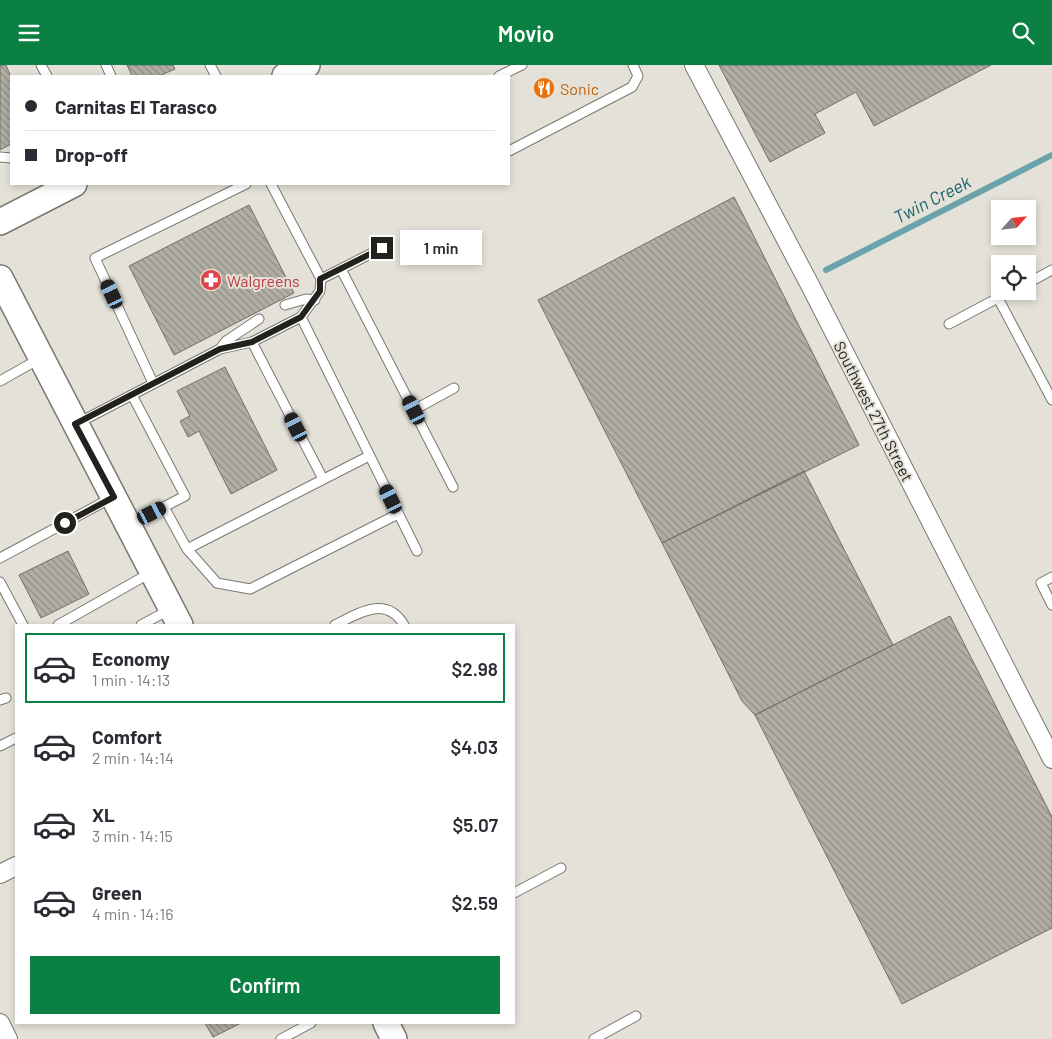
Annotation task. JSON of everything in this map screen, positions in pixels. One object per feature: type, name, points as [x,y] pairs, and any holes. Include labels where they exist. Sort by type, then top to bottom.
[{"type":"main road","points":[[0,222],[72,185]]},
{"type":"main road","points":[[0,277],[176,617]]},
{"type":"main road","points":[[386,1024],[394,1039]]},
{"type":"street","name":"Southwest 27th Street","points":[[694,65],[811,287],[1052,759]]},
{"type":"street","points":[[0,874],[15,866]]},
{"type":"street","points":[[0,1023],[8,1039]]},
{"type":"lane","points":[[500,75],[522,65]]},
{"type":"lane","points":[[510,150],[632,87],[638,76],[633,65]]},
{"type":"lane","points":[[153,383],[95,258],[244,185]]},
{"type":"lane","points":[[75,424],[220,349],[252,342],[301,317],[315,300],[320,291],[320,279],[271,185]]},
{"type":"lane","points":[[320,279],[382,248]]},
{"type":"lane","points":[[341,269],[453,487]]},
{"type":"lane","points":[[1036,279],[1052,270]]},
{"type":"lane","points":[[285,305],[306,299],[315,300]]},
{"type":"lane","points":[[949,323],[994,300]]},
{"type":"lane","points":[[999,300],[1052,400]]},
{"type":"lane","points":[[301,317],[417,551]]},
{"type":"lane","points":[[220,349],[226,341],[259,319]]},
{"type":"lane","points":[[252,342],[322,479]]},
{"type":"lane","points":[[0,381],[41,358]]},
{"type":"lane","points":[[414,410],[454,388]]},
{"type":"lane","points":[[128,525],[185,497],[132,395]]},
{"type":"lane","points":[[188,549],[369,456]]},
{"type":"lane","points":[[0,558],[114,497]]},
{"type":"lane","points":[[164,507],[188,549],[217,583],[250,589],[398,514]]},
{"type":"lane","points":[[60,624],[152,572]]},
{"type":"lane","points":[[1052,577],[1041,583],[1052,605]]},
{"type":"lane","points":[[0,582],[22,624]]},
{"type":"lane","points":[[337,624],[356,614],[379,607],[392,611],[403,624]]},
{"type":"lane","points":[[145,624],[176,617]]},
{"type":"lane","points":[[0,746],[15,738]]},
{"type":"lane","points":[[515,892],[561,869]]},
{"type":"lane","points":[[594,1039],[636,1016]]},
{"type":"lane","points":[[281,1039],[309,1024]]},
{"type":"building","points":[[0,65],[6,65],[10,75],[10,145],[0,150]]},
{"type":"building","points":[[127,65],[173,65],[175,69],[161,75],[132,75]]},
{"type":"building","points":[[719,65],[991,65],[874,126],[856,92],[815,114],[825,133],[770,162]]},
{"type":"building","points":[[734,197],[859,445],[662,543],[538,300]]},
{"type":"building","name":"Walgreens","points":[[249,205],[294,293],[174,355],[129,266]]},
{"type":"building","points":[[225,367],[277,470],[231,494],[199,431],[188,437],[180,421],[190,416],[177,391]]},
{"type":"building","points":[[804,471],[893,645],[755,715],[742,701],[662,543]]},
{"type":"building","points":[[68,551],[89,594],[41,618],[19,575]]},
{"type":"building","points":[[950,616],[1052,817],[1052,928],[902,1004],[755,715]]},
{"type":"building","points":[[206,1024],[239,1024],[213,1037]]},
{"type":"waterway","name":"Twin Creek","points":[[826,270],[1052,155]]},
{"type":"place","name":"Sonic","points":[[544,88]]},
{"type":"place","name":"Walgreens","points":[[211,280]]},
{"type":"route","points":[[65,523],[114,497],[75,424],[220,349],[252,342],[301,317],[320,291],[320,279],[382,248]]}]
